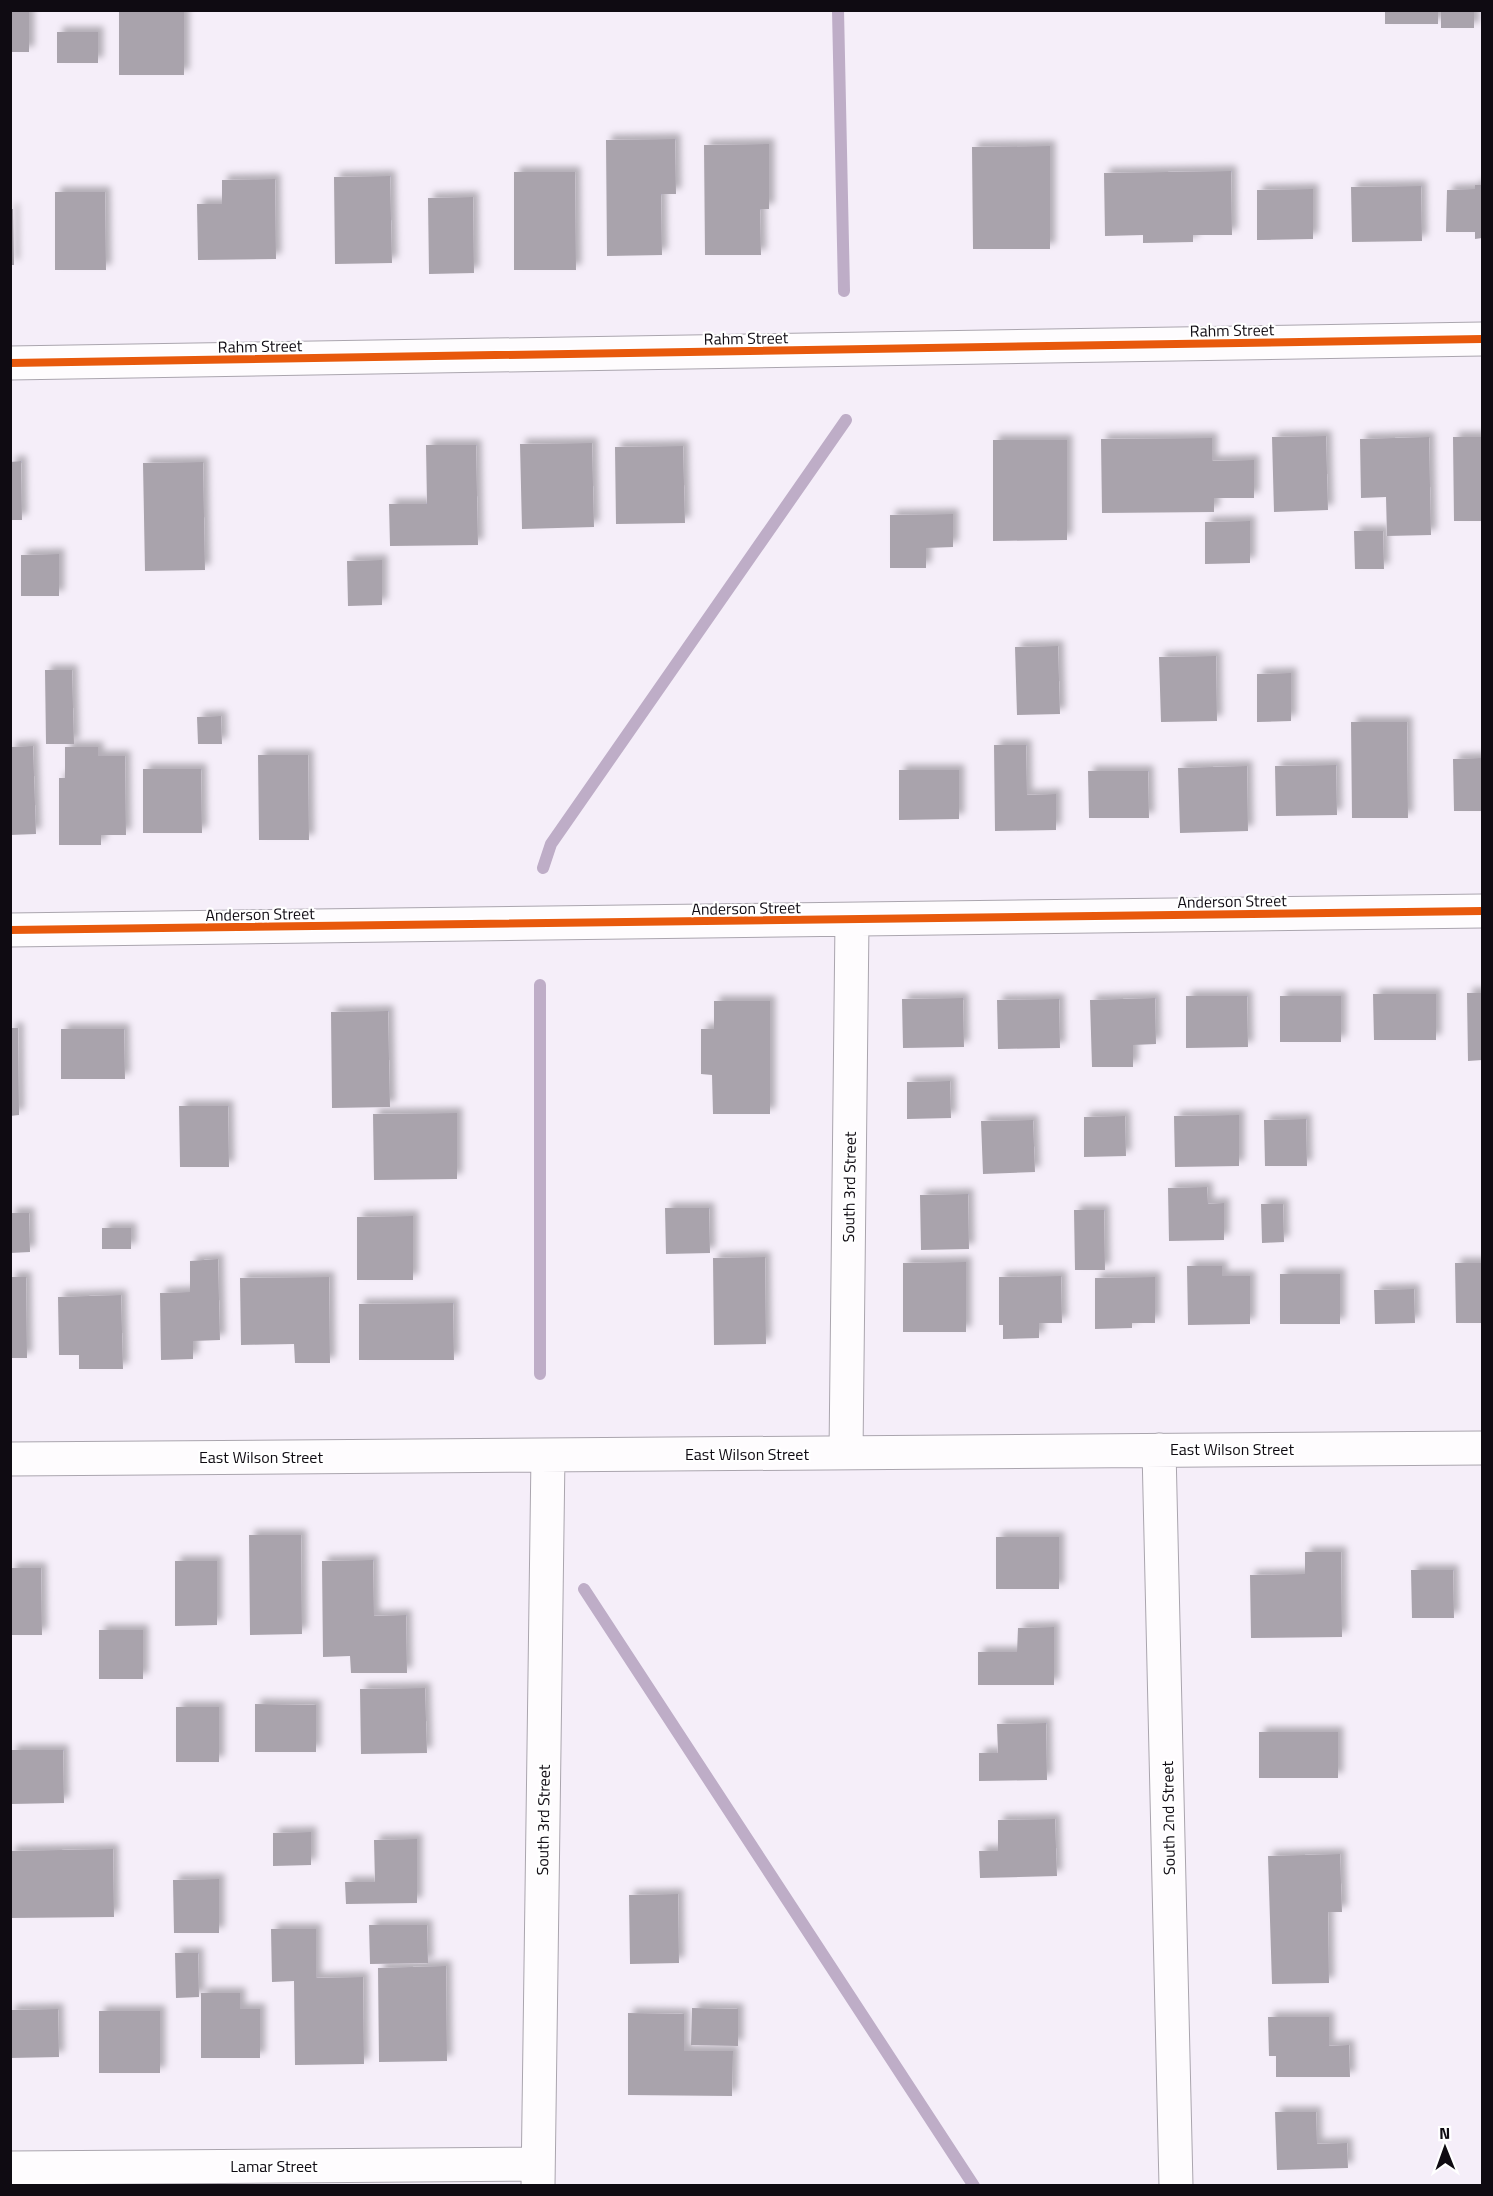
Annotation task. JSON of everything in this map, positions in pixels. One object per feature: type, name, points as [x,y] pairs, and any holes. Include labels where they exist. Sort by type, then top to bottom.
[{"type":"street","name":"Rahm Street","points":[[10,363],[1482,339]]},
{"type":"street","name":"Anderson Street","points":[[10,930],[852,921],[1482,911]]},
{"type":"street","name":"South 3rd Street","points":[[846,1453],[852,921]]},
{"type":"street","name":"East Wilson Street","points":[[10,1459],[1482,1448]]},
{"type":"street","name":"South 2nd Street","points":[[1159,1450],[1176,2186]]},
{"type":"street","name":"South 3rd Street","points":[[538,2175],[549,1455]]},
{"type":"street","name":"Lamar Street","points":[[10,2168],[538,2175]]},
{"type":"building","points":[[10,10],[29,10],[29,52],[10,52]]},
{"type":"building","points":[[119,10],[184,10],[184,75],[119,75]]},
{"type":"building","points":[[1385,10],[1438,10],[1438,24],[1385,24]]},
{"type":"building","points":[[1441,10],[1474,10],[1474,28],[1441,28]]},
{"type":"building","points":[[57,32],[98,32],[98,63],[57,63]]},
{"type":"building","points":[[675,139],[676,194],[661,194],[662,255],[607,256],[606,140]]},
{"type":"building","points":[[769,144],[769,209],[760,209],[761,255],[705,255],[704,145]]},
{"type":"building","points":[[1050,146],[1050,249],[973,249],[972,147]]},
{"type":"building","points":[[1231,171],[1232,235],[1193,235],[1193,242],[1143,243],[1143,235],[1105,236],[1104,173]]},
{"type":"building","points":[[514,172],[575,172],[576,270],[514,270]]},
{"type":"building","points":[[390,176],[392,263],[335,264],[334,177]]},
{"type":"building","points":[[275,179],[276,259],[198,260],[197,204],[222,204],[222,180]]},
{"type":"building","points":[[1475,185],[1482,185],[1482,238],[1475,239],[1475,232],[1446,232],[1447,190],[1475,189]]},
{"type":"building","points":[[1421,186],[1422,241],[1352,242],[1351,187]]},
{"type":"building","points":[[1313,189],[1313,239],[1257,240],[1257,190]]},
{"type":"building","points":[[55,192],[105,192],[106,270],[55,270]]},
{"type":"building","points":[[473,197],[474,273],[429,274],[428,198]]},
{"type":"building","points":[[10,209],[13,209],[14,265],[10,265]]},
{"type":"building","points":[[1326,436],[1328,510],[1274,512],[1272,437]]},
{"type":"building","points":[[1429,437],[1431,535],[1387,536],[1386,497],[1361,498],[1360,439]]},
{"type":"building","points":[[1453,437],[1482,437],[1482,521],[1454,521]]},
{"type":"building","points":[[1212,438],[1212,461],[1254,460],[1254,498],[1214,498],[1214,512],[1102,513],[1101,439]]},
{"type":"building","points":[[993,440],[1067,440],[1067,540],[993,541]]},
{"type":"building","points":[[592,443],[594,527],[522,529],[520,444]]},
{"type":"building","points":[[426,445],[476,445],[478,545],[390,546],[389,504],[427,504]]},
{"type":"building","points":[[683,446],[685,523],[616,524],[615,447]]},
{"type":"building","points":[[21,461],[22,520],[10,520],[10,462]]},
{"type":"building","points":[[203,462],[205,570],[145,571],[143,463]]},
{"type":"building","points":[[953,514],[953,547],[926,548],[926,568],[890,568],[890,515]]},
{"type":"building","points":[[1250,521],[1250,563],[1205,564],[1205,522]]},
{"type":"building","points":[[1354,531],[1383,531],[1384,569],[1355,569]]},
{"type":"building","points":[[59,554],[59,596],[21,596],[21,555]]},
{"type":"building","points":[[382,560],[382,605],[348,606],[347,561]]},
{"type":"building","points":[[1058,646],[1060,714],[1017,715],[1015,647]]},
{"type":"building","points":[[1216,656],[1217,721],[1161,722],[1159,657]]},
{"type":"building","points":[[45,670],[72,670],[74,744],[46,744]]},
{"type":"building","points":[[1291,673],[1291,721],[1257,722],[1257,674]]},
{"type":"building","points":[[221,716],[222,744],[198,744],[197,717]]},
{"type":"building","points":[[1351,722],[1407,722],[1408,818],[1352,818]]},
{"type":"building","points":[[994,745],[1026,745],[1027,795],[1056,794],[1056,830],[995,831]]},
{"type":"building","points":[[33,746],[36,834],[10,835],[10,747]]},
{"type":"building","points":[[65,747],[98,747],[98,756],[125,756],[126,835],[101,835],[101,845],[59,845],[59,778],[65,778]]},
{"type":"building","points":[[258,755],[308,755],[309,840],[259,840]]},
{"type":"building","points":[[1482,758],[1482,811],[1454,811],[1453,759]]},
{"type":"building","points":[[1336,765],[1337,815],[1276,816],[1275,766]]},
{"type":"building","points":[[1247,766],[1248,831],[1180,833],[1178,768]]},
{"type":"building","points":[[143,769],[201,769],[202,833],[143,833]]},
{"type":"building","points":[[899,770],[959,770],[959,819],[899,820]]},
{"type":"building","points":[[1088,771],[1148,771],[1149,818],[1089,818]]},
{"type":"building","points":[[1467,993],[1482,993],[1482,1060],[1468,1061]]},
{"type":"building","points":[[1373,994],[1436,994],[1436,1040],[1374,1040]]},
{"type":"building","points":[[1186,996],[1247,996],[1248,1047],[1186,1048]]},
{"type":"building","points":[[1280,996],[1341,996],[1341,1042],[1280,1042]]},
{"type":"building","points":[[963,998],[964,1047],[903,1048],[902,999]]},
{"type":"building","points":[[1155,998],[1156,1044],[1133,1045],[1133,1067],[1092,1067],[1090,1000]]},
{"type":"building","points":[[1059,999],[1060,1048],[998,1049],[997,1000]]},
{"type":"building","points":[[714,1001],[770,1001],[770,1114],[713,1114],[712,1075],[701,1074],[701,1029],[714,1029]]},
{"type":"building","points":[[388,1011],[390,1107],[332,1108],[331,1012]]},
{"type":"building","points":[[10,1028],[18,1028],[19,1115],[10,1116]]},
{"type":"building","points":[[61,1029],[124,1029],[125,1079],[61,1079]]},
{"type":"building","points":[[950,1081],[951,1118],[907,1119],[907,1082]]},
{"type":"building","points":[[179,1106],[228,1106],[229,1167],[180,1167]]},
{"type":"building","points":[[457,1113],[457,1179],[374,1180],[373,1114]]},
{"type":"building","points":[[1239,1115],[1239,1166],[1175,1167],[1174,1116]]},
{"type":"building","points":[[1125,1116],[1126,1156],[1084,1157],[1084,1117]]},
{"type":"building","points":[[1306,1119],[1307,1166],[1265,1166],[1264,1120]]},
{"type":"building","points":[[1033,1120],[1035,1172],[983,1174],[981,1121]]},
{"type":"building","points":[[1207,1187],[1208,1204],[1224,1203],[1224,1240],[1169,1241],[1168,1188]]},
{"type":"building","points":[[968,1194],[969,1249],[921,1250],[920,1195]]},
{"type":"building","points":[[1261,1204],[1283,1204],[1284,1242],[1262,1243]]},
{"type":"building","points":[[665,1208],[709,1208],[710,1253],[666,1254]]},
{"type":"building","points":[[1074,1210],[1104,1210],[1105,1270],[1075,1270]]},
{"type":"building","points":[[10,1213],[29,1213],[30,1252],[10,1253]]},
{"type":"building","points":[[413,1216],[413,1280],[357,1280],[357,1217]]},
{"type":"building","points":[[102,1228],[131,1228],[131,1249],[102,1249]]},
{"type":"building","points":[[765,1257],[766,1344],[714,1345],[713,1258]]},
{"type":"building","points":[[218,1259],[220,1340],[193,1341],[193,1359],[161,1360],[160,1293],[190,1292],[190,1261]]},
{"type":"building","points":[[966,1262],[966,1332],[903,1332],[903,1263]]},
{"type":"building","points":[[1455,1263],[1482,1263],[1482,1323],[1456,1323]]},
{"type":"building","points":[[1187,1266],[1222,1266],[1222,1276],[1250,1276],[1250,1324],[1188,1325]]},
{"type":"building","points":[[1280,1274],[1340,1274],[1340,1324],[1280,1324]]},
{"type":"building","points":[[1061,1276],[1062,1323],[1039,1323],[1039,1338],[1003,1339],[1003,1325],[999,1325],[999,1277]]},
{"type":"building","points":[[10,1277],[26,1277],[27,1358],[10,1358]]},
{"type":"building","points":[[329,1277],[330,1363],[295,1363],[294,1344],[241,1345],[240,1278]]},
{"type":"building","points":[[1155,1277],[1155,1323],[1132,1323],[1132,1328],[1095,1329],[1095,1278]]},
{"type":"building","points":[[1414,1289],[1415,1323],[1375,1324],[1374,1290]]},
{"type":"building","points":[[121,1295],[123,1369],[79,1369],[79,1355],[59,1355],[58,1297]]},
{"type":"building","points":[[453,1303],[454,1360],[359,1360],[359,1304]]},
{"type":"building","points":[[249,1535],[301,1535],[302,1634],[250,1635]]},
{"type":"building","points":[[996,1537],[1059,1537],[1059,1589],[996,1589]]},
{"type":"building","points":[[1305,1552],[1341,1552],[1342,1637],[1251,1638],[1250,1575],[1305,1574]]},
{"type":"building","points":[[373,1560],[374,1616],[406,1615],[407,1673],[351,1673],[350,1656],[323,1657],[322,1561]]},
{"type":"building","points":[[175,1561],[217,1561],[217,1625],[175,1626]]},
{"type":"building","points":[[10,1568],[41,1568],[42,1635],[10,1635]]},
{"type":"building","points":[[1411,1570],[1453,1570],[1454,1618],[1412,1618]]},
{"type":"building","points":[[1054,1627],[1054,1685],[978,1685],[978,1652],[1017,1652],[1018,1628]]},
{"type":"building","points":[[99,1630],[143,1630],[143,1679],[99,1679]]},
{"type":"building","points":[[425,1688],[427,1753],[361,1754],[360,1689]]},
{"type":"building","points":[[255,1704],[316,1705],[316,1752],[255,1752]]},
{"type":"building","points":[[176,1707],[219,1707],[219,1762],[176,1762]]},
{"type":"building","points":[[1046,1723],[1047,1780],[979,1781],[979,1753],[998,1753],[997,1724]]},
{"type":"building","points":[[1259,1732],[1338,1732],[1338,1778],[1259,1778]]},
{"type":"building","points":[[11,1750],[63,1750],[64,1803],[11,1804]]},
{"type":"building","points":[[1055,1819],[1057,1876],[980,1878],[979,1851],[998,1851],[998,1820]]},
{"type":"building","points":[[311,1832],[311,1865],[273,1866],[273,1833]]},
{"type":"building","points":[[417,1839],[417,1903],[346,1904],[345,1882],[375,1882],[374,1840]]},
{"type":"building","points":[[113,1849],[114,1917],[10,1918],[10,1851]]},
{"type":"building","points":[[1340,1854],[1342,1912],[1328,1912],[1329,1983],[1272,1984],[1268,1856]]},
{"type":"building","points":[[219,1879],[219,1933],[174,1933],[173,1880]]},
{"type":"building","points":[[678,1894],[679,1963],[630,1964],[629,1895]]},
{"type":"building","points":[[369,1925],[427,1925],[428,1963],[370,1964]]},
{"type":"building","points":[[271,1929],[316,1929],[316,1978],[363,1977],[364,2064],[295,2065],[294,1981],[272,1982]]},
{"type":"building","points":[[175,1953],[198,1953],[199,1997],[176,1998]]},
{"type":"building","points":[[446,1966],[447,2061],[379,2062],[378,1968]]},
{"type":"building","points":[[201,1993],[240,1993],[240,2009],[260,2009],[260,2058],[201,2058]]},
{"type":"building","points":[[692,2008],[738,2009],[738,2046],[691,2045]]},
{"type":"building","points":[[58,2009],[59,2057],[10,2058],[10,2010]]},
{"type":"building","points":[[99,2011],[160,2011],[160,2073],[99,2073]]},
{"type":"building","points":[[628,2013],[684,2014],[684,2051],[733,2051],[732,2096],[628,2095]]},
{"type":"building","points":[[1268,2017],[1329,2017],[1329,2046],[1349,2045],[1350,2077],[1276,2077],[1276,2056],[1269,2056]]},
{"type":"building","points":[[1275,2112],[1316,2112],[1317,2144],[1347,2143],[1348,2168],[1277,2170]]},
{"type":"waterway","points":[[838,10],[844,291]]},
{"type":"waterway","points":[[543,868],[551,844],[846,420]]},
{"type":"waterway","points":[[540,985],[540,1374]]},
{"type":"waterway","points":[[584,1589],[974,2186]]},
{"type":"cycle path","points":[[10,363],[1482,339]]},
{"type":"cycle path","points":[[10,930],[1482,911]]}]
